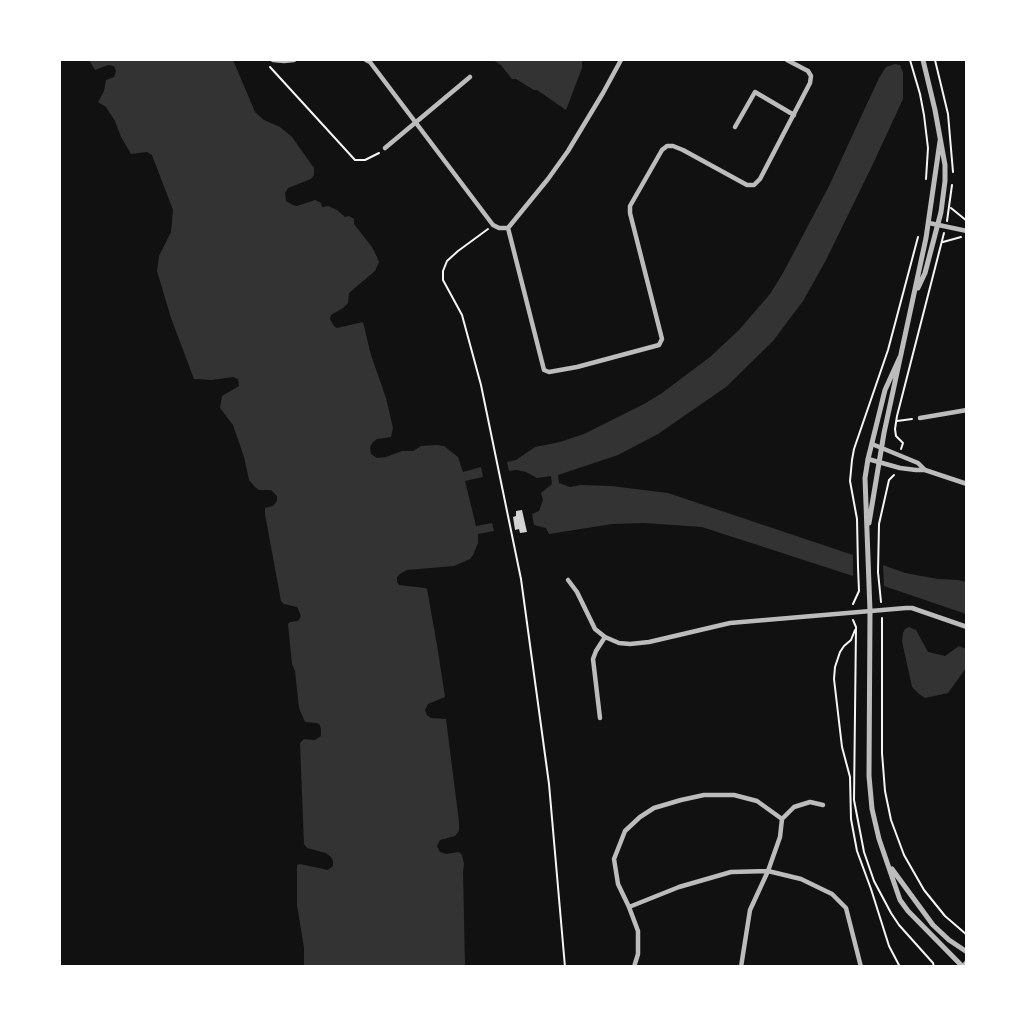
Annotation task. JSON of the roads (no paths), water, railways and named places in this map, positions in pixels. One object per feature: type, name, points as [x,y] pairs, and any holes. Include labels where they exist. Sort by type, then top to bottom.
[{"type":"street","points":[[272,60],[295,60]]},
{"type":"street","points":[[366,60],[493,225],[508,228]]},
{"type":"street","points":[[508,228],[568,151],[621,60]]},
{"type":"street","points":[[508,228],[544,370],[549,372],[577,367],[659,345],[662,340],[630,210],[632,203],[662,150],[667,146],[673,146],[747,185],[754,185],[760,179],[810,83],[811,76],[808,71],[787,60]]},
{"type":"street","points":[[915,297],[925,273],[938,225],[945,181],[945,165],[932,91],[923,60]]},
{"type":"street","points":[[385,148],[470,77]]},
{"type":"street","points":[[736,128],[755,92],[794,115]]},
{"type":"street","points":[[868,531],[881,449],[929,223],[940,141]]},
{"type":"street","points":[[929,223],[967,233]]},
{"type":"street","points":[[900,357],[885,390],[865,478],[870,611],[869,776],[872,809],[879,839],[900,900],[963,967],[967,962]]},
{"type":"street","points":[[920,418],[967,410]]},
{"type":"street","points":[[871,444],[918,463],[925,470]]},
{"type":"street","points":[[868,459],[900,468],[925,470],[967,484]]},
{"type":"street","points":[[568,580],[595,629],[619,643],[640,643],[730,624],[882,609],[912,608],[967,627]]},
{"type":"street","points":[[600,718],[593,655],[606,637]]},
{"type":"street","points":[[634,967],[638,954],[638,931],[618,884],[614,859],[625,831],[654,808],[697,796],[734,795],[757,801],[782,819]]},
{"type":"street","points":[[741,967],[750,910],[768,871],[782,819],[794,807],[802,804],[810,802],[823,805]]},
{"type":"street","points":[[888,863],[933,925],[967,952]]},
{"type":"street","points":[[629,907],[679,887],[731,872],[768,871],[801,879],[832,894],[846,908],[861,967]]}]
